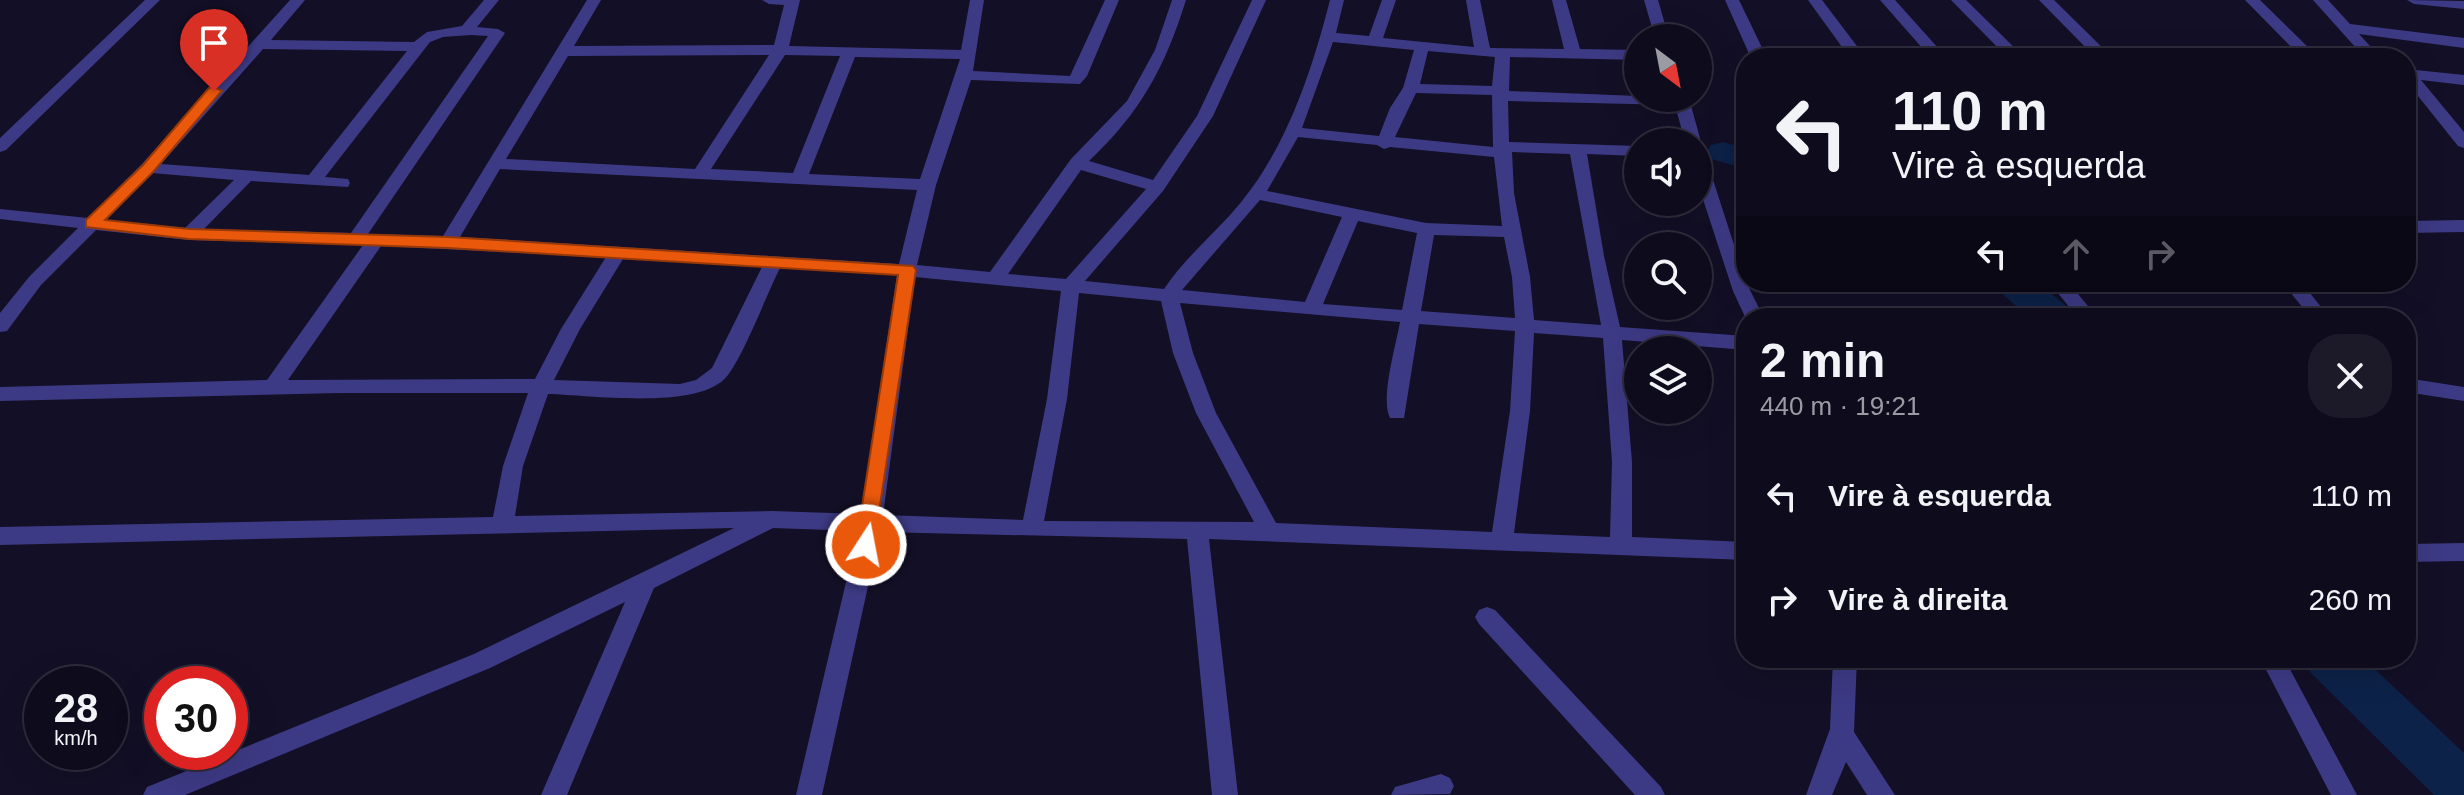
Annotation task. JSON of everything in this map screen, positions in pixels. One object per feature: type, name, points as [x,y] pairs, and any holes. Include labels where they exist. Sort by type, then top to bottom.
[{"type":"street","points":[[0,147],[153,0]]},
{"type":"street","points":[[0,326],[35,281],[148,168],[298,0]]},
{"type":"street","points":[[465,32],[492,0]]},
{"type":"street","points":[[448,242],[594,0]]},
{"type":"street","points":[[700,174],[780,50],[793,0],[769,0]]},
{"type":"street","points":[[809,795],[871,521],[907,270],[927,185],[965,75],[977,0]]},
{"type":"street","points":[[965,75],[1074,81],[1079,76],[1112,0]]},
{"type":"street","points":[[995,279],[1077,163],[1107,135],[1134,103],[1163,50],[1179,0]]},
{"type":"street","points":[[1032,529],[1057,399],[1071,285],[1157,187],[1205,116],[1259,0]]},
{"type":"street","points":[[1270,531],[1206,413],[1183,353],[1169,296],[1191,264],[1256,194],[1293,132],[1328,37],[1337,0]]},
{"type":"street","points":[[1374,43],[1389,0]]},
{"type":"street","points":[[1473,0],[1483,52]]},
{"type":"street","points":[[1559,0],[1573,53]]},
{"type":"street","points":[[1651,0],[1658,24]]},
{"type":"street","points":[[1732,0],[1754,48]]},
{"type":"street","points":[[1815,0],[1851,48]]},
{"type":"street","points":[[1887,0],[1930,48]]},
{"type":"street","points":[[1958,0],[2007,48]]},
{"type":"street","points":[[2046,0],[2095,48]]},
{"type":"street","points":[[2252,0],[2301,48]]},
{"type":"street","points":[[2320,0],[2364,48]]},
{"type":"street","points":[[2414,0],[2464,5]]},
{"type":"street","points":[[2346,28],[2464,43]]},
{"type":"street","points":[[313,181],[418,47],[430,36],[465,32],[498,35],[355,240]]},
{"type":"street","points":[[1328,37],[1483,52],[1624,55]]},
{"type":"street","points":[[257,44],[418,47]]},
{"type":"street","points":[[1384,144],[1398,108],[1411,88],[1422,47]]},
{"type":"street","points":[[564,51],[780,50],[968,55]]},
{"type":"street","points":[[799,179],[850,51]]},
{"type":"street","points":[[1502,539],[1524,375],[1522,281],[1511,232],[1504,150],[1501,94],[1503,51]]},
{"type":"street","points":[[2416,76],[2464,80]]},
{"type":"street","points":[[2416,85],[2464,143]]},
{"type":"street","points":[[1411,88],[1624,97]]},
{"type":"street","points":[[1293,132],[1384,144],[1504,150],[1624,151]]},
{"type":"street","points":[[1578,149],[1595,256],[1612,334],[1622,462],[1621,544]]},
{"type":"street","points":[[1077,163],[1157,187]]},
{"type":"street","points":[[496,164],[927,185]]},
{"type":"street","points":[[148,168],[342,183]]},
{"type":"street","points":[[189,234],[247,176]]},
{"type":"street","points":[[1256,194],[1426,229],[1511,232]]},
{"type":"street","points":[[1712,200],[1736,273]]},
{"type":"street","points":[[1311,309],[1353,213]]},
{"type":"street","points":[[0,214],[189,234],[448,242],[907,270],[1311,309],[1736,342]]},
{"type":"street","points":[[2416,227],[2464,226]]},
{"type":"street","points":[[1397,413],[1426,229]]},
{"type":"street","points":[[273,387],[376,240]]},
{"type":"street","points":[[502,527],[513,465],[542,385],[590,293],[618,253]]},
{"type":"street","points":[[0,394],[273,387],[542,385],[680,391],[702,386],[720,372],[774,261]]},
{"type":"street","points":[[2067,292],[2080,308]]},
{"type":"street","points":[[2299,292],[2313,308]]},
{"type":"street","points":[[2416,387],[2464,394]]},
{"type":"street","points":[[156,795],[482,661],[772,519]]},
{"type":"street","points":[[0,536],[772,519],[1032,529],[1270,531],[1736,550]]},
{"type":"street","points":[[1197,531],[1225,795]]},
{"type":"street","points":[[2416,553],[2464,552]]},
{"type":"street","points":[[554,795],[645,582]]},
{"type":"street","points":[[1487,617],[1652,795]]},
{"type":"street","points":[[1819,795],[1843,737],[1847,706],[1845,668]]},
{"type":"street","points":[[2277,668],[2344,795]]},
{"type":"street","points":[[1843,737],[1882,795]]},
{"type":"street","points":[[1404,795],[1441,786]]},
{"type":"waterway","points":[[1723,152],[1736,156]]},
{"type":"waterway","points":[[2025,292],[2043,308]]},
{"type":"waterway","points":[[2340,668],[2464,789]]},
{"type":"route","points":[[214,91],[148,168],[92,223],[189,234],[448,242],[907,270],[866,545]]}]
